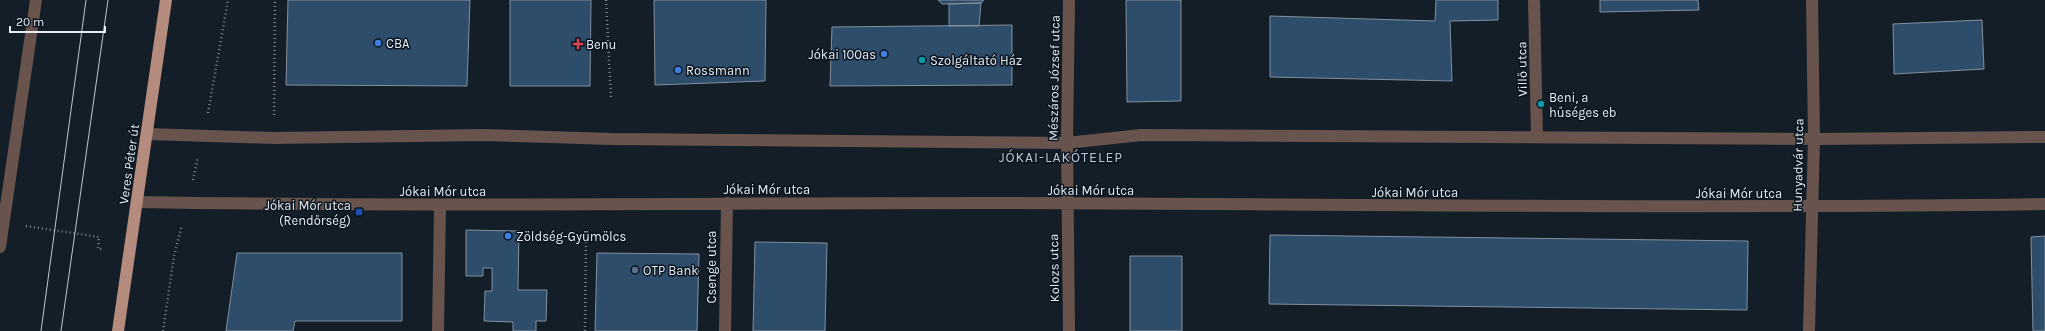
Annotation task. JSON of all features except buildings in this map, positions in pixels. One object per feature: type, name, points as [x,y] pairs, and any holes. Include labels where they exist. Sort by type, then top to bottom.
[{"type":"main road","name":"Veres Péter út","points":[[118,331],[138,202],[166,0]]},
{"type":"street","points":[[0,247],[36,0]]},
{"type":"street","name":"Mészáros József utca","points":[[1068,204],[1067,143],[1069,0]]},
{"type":"street","name":"Villő utca","points":[[1534,0],[1537,137]]},
{"type":"street","name":"Hunyadvár utca","points":[[1809,331],[1811,207],[1814,139],[1812,0]]},
{"type":"street","points":[[147,134],[274,138],[484,135],[612,139],[1067,143],[1141,135],[1814,139],[2045,137]]},
{"type":"street","name":"Jókai Mór utca","points":[[138,202],[440,205],[727,203],[1811,207],[2045,204]]},
{"type":"street","name":"Csenge utca","points":[[725,331],[727,203]]},
{"type":"street","name":"Kolozs utca","points":[[1068,204],[1069,331]]},
{"type":"street","points":[[438,331],[440,205]]},
{"type":"path","points":[[163,331],[174,256],[204,136],[228,0]]},
{"type":"path","points":[[274,138],[275,0]]},
{"type":"path","points":[[606,0],[611,98]]},
{"type":"path","points":[[7,201],[26,203],[24,226],[99,237],[98,249],[103,249]]},
{"type":"path","points":[[585,331],[586,226]]},
{"type":"tram line","points":[[41,331],[86,0]]},
{"type":"tram line","points":[[61,331],[108,0]]},
{"type":"place","name":"CBA","points":[[378,43]]},
{"type":"place","name":"Benu","points":[[578,44]]},
{"type":"place","name":"Jókai 100as","points":[[884,54]]},
{"type":"place","name":"Szolgáltató Ház","points":[[922,60]]},
{"type":"place","name":"Rossmann","points":[[678,70]]},
{"type":"place","name":"Beni, a hűséges eb","points":[[1541,104]]},
{"type":"place","name":"Jókai Mór utca (Rendőrség)","points":[[359,212]]},
{"type":"place","name":"Zöldség-Gyümölcs","points":[[508,236]]},
{"type":"place","name":"OTP Bank","points":[[635,270]]},
{"type":"district","name":"JÓKAI-LAKÓTELEP","points":[[1061,157]]}]
